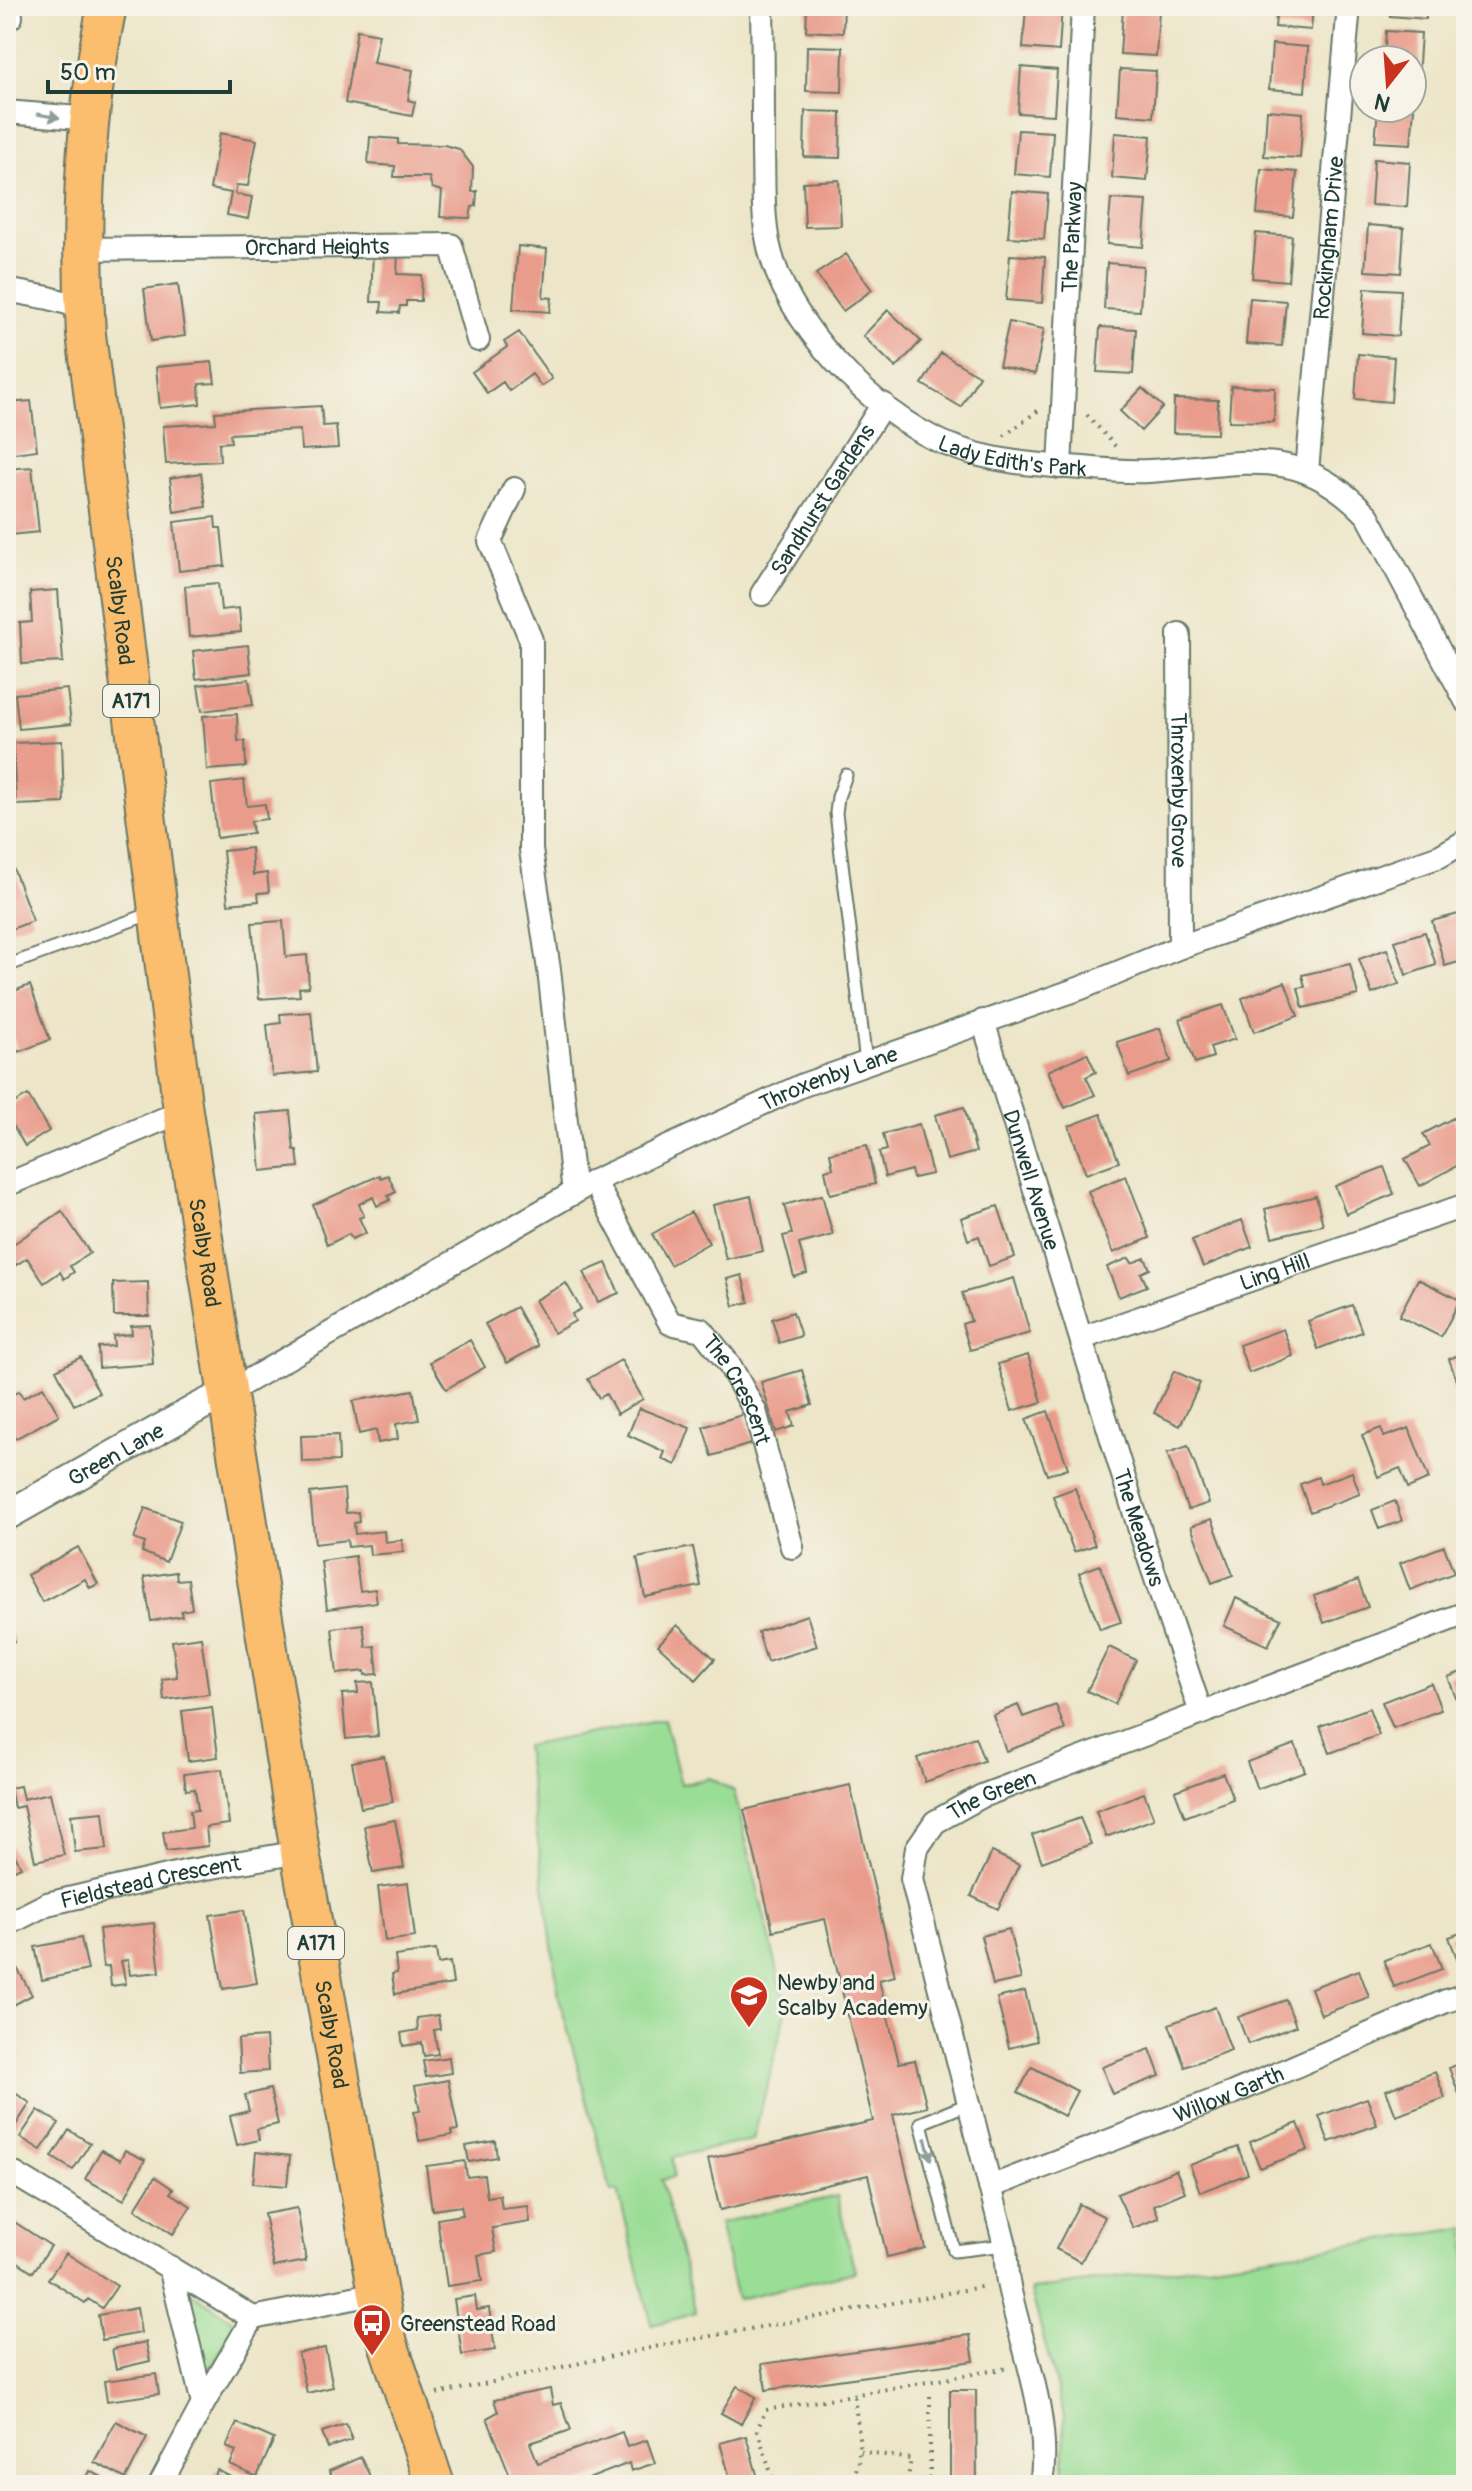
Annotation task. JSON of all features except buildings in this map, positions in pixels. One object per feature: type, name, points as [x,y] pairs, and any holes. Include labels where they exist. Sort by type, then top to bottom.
[{"type":"highway","name":"Scalby Road","points":[[107,6],[91,119],[83,249],[85,308],[90,376],[183,1111],[300,1852],[378,2293],[388,2343],[435,2485]]},
{"type":"street","name":"Lady Edith's Park","points":[[762,6],[767,239],[784,290],[831,357],[851,379],[914,427],[944,444],[1020,464],[1140,472],[1257,462],[1281,463],[1318,475],[1354,501],[1368,516],[1466,701]]},
{"type":"street","name":"The Parkway","points":[[1060,467],[1083,6]]},
{"type":"street","name":"Rockingham Drive","points":[[1307,471],[1349,6]]},
{"type":"street","points":[[6,112],[91,119]]},
{"type":"street","name":"Orchard Heights","points":[[83,249],[451,245],[478,340]]},
{"type":"street","points":[[6,290],[85,308]]},
{"type":"street","name":"Sandhurst Gardens","points":[[762,594],[883,404]]},
{"type":"street","points":[[514,489],[490,541],[531,640],[531,850],[549,970],[574,1193]]},
{"type":"street","name":"Throxenby Grove","points":[[1179,634],[1180,947]]},
{"type":"street","name":"Throxenby Lane","points":[[227,1393],[594,1181],[803,1085],[1081,988],[1180,947],[1440,856],[1466,841]]},
{"type":"street","name":"Dunwell Avenue","points":[[983,1021],[1082,1338]]},
{"type":"street","points":[[6,1185],[183,1111]]},
{"type":"street","name":"The Crescent","points":[[594,1181],[670,1323],[702,1330],[729,1364],[755,1411],[792,1547]]},
{"type":"street","name":"Ling Hill","points":[[1082,1338],[1466,1205]]},
{"type":"street","name":"The Meadows","points":[[1082,1338],[1143,1540],[1201,1713]]},
{"type":"street","name":"Green Lane","points":[[6,1516],[227,1393]]},
{"type":"street","name":"The Green","points":[[1041,2485],[1042,2433],[1029,2365],[1008,2282],[1005,2245],[912,1879],[917,1848],[935,1822],[982,1796],[1466,1613]]},
{"type":"street","name":"Fieldstead Crescent","points":[[6,1925],[47,1904],[189,1871],[300,1852]]},
{"type":"street","name":"Willow Garth","points":[[990,2187],[1233,2093],[1466,1995]]},
{"type":"street","points":[[6,2169],[253,2318],[378,2293]]},
{"type":"street","points":[[170,2267],[203,2404]]},
{"type":"street","points":[[160,2485],[253,2318]]},
{"type":"lane","points":[[846,775],[836,813],[866,1063]]},
{"type":"lane","points":[[6,966],[157,912]]},
{"type":"lane","points":[[968,2104],[921,2123],[954,2251],[1005,2245]]},
{"type":"path","points":[[979,455],[1064,391],[1140,472]]},
{"type":"path","points":[[408,2400],[673,2343],[1008,2282]]},
{"type":"path","points":[[775,2485],[757,2430],[766,2410],[1029,2365]]},
{"type":"path","points":[[850,2485],[860,2451],[854,2395]]},
{"type":"path","points":[[930,2396],[930,2485]]},
{"type":"path","points":[[860,2451],[911,2459],[907,2485]]},
{"type":"green space","points":[[664,1719],[681,1784],[710,1778],[734,1791],[787,2009],[753,2140],[672,2157],[674,2177],[661,2180],[696,2313],[652,2325],[618,2191],[611,2192],[559,1997],[525,1746]]},
{"type":"green space","points":[[837,2196],[855,2272],[737,2299],[719,2223]]},
{"type":"green space","points":[[1466,2228],[1466,2485],[1064,2485],[1064,2416],[1031,2290]]},
{"type":"green space","points":[[192,2293],[236,2322],[213,2365],[204,2369],[185,2300]]},
{"type":"place","name":"Newby and Scalby Academy","points":[[749,2029]]},
{"type":"place","name":"Greenstead Road","points":[[372,2357]]}]
